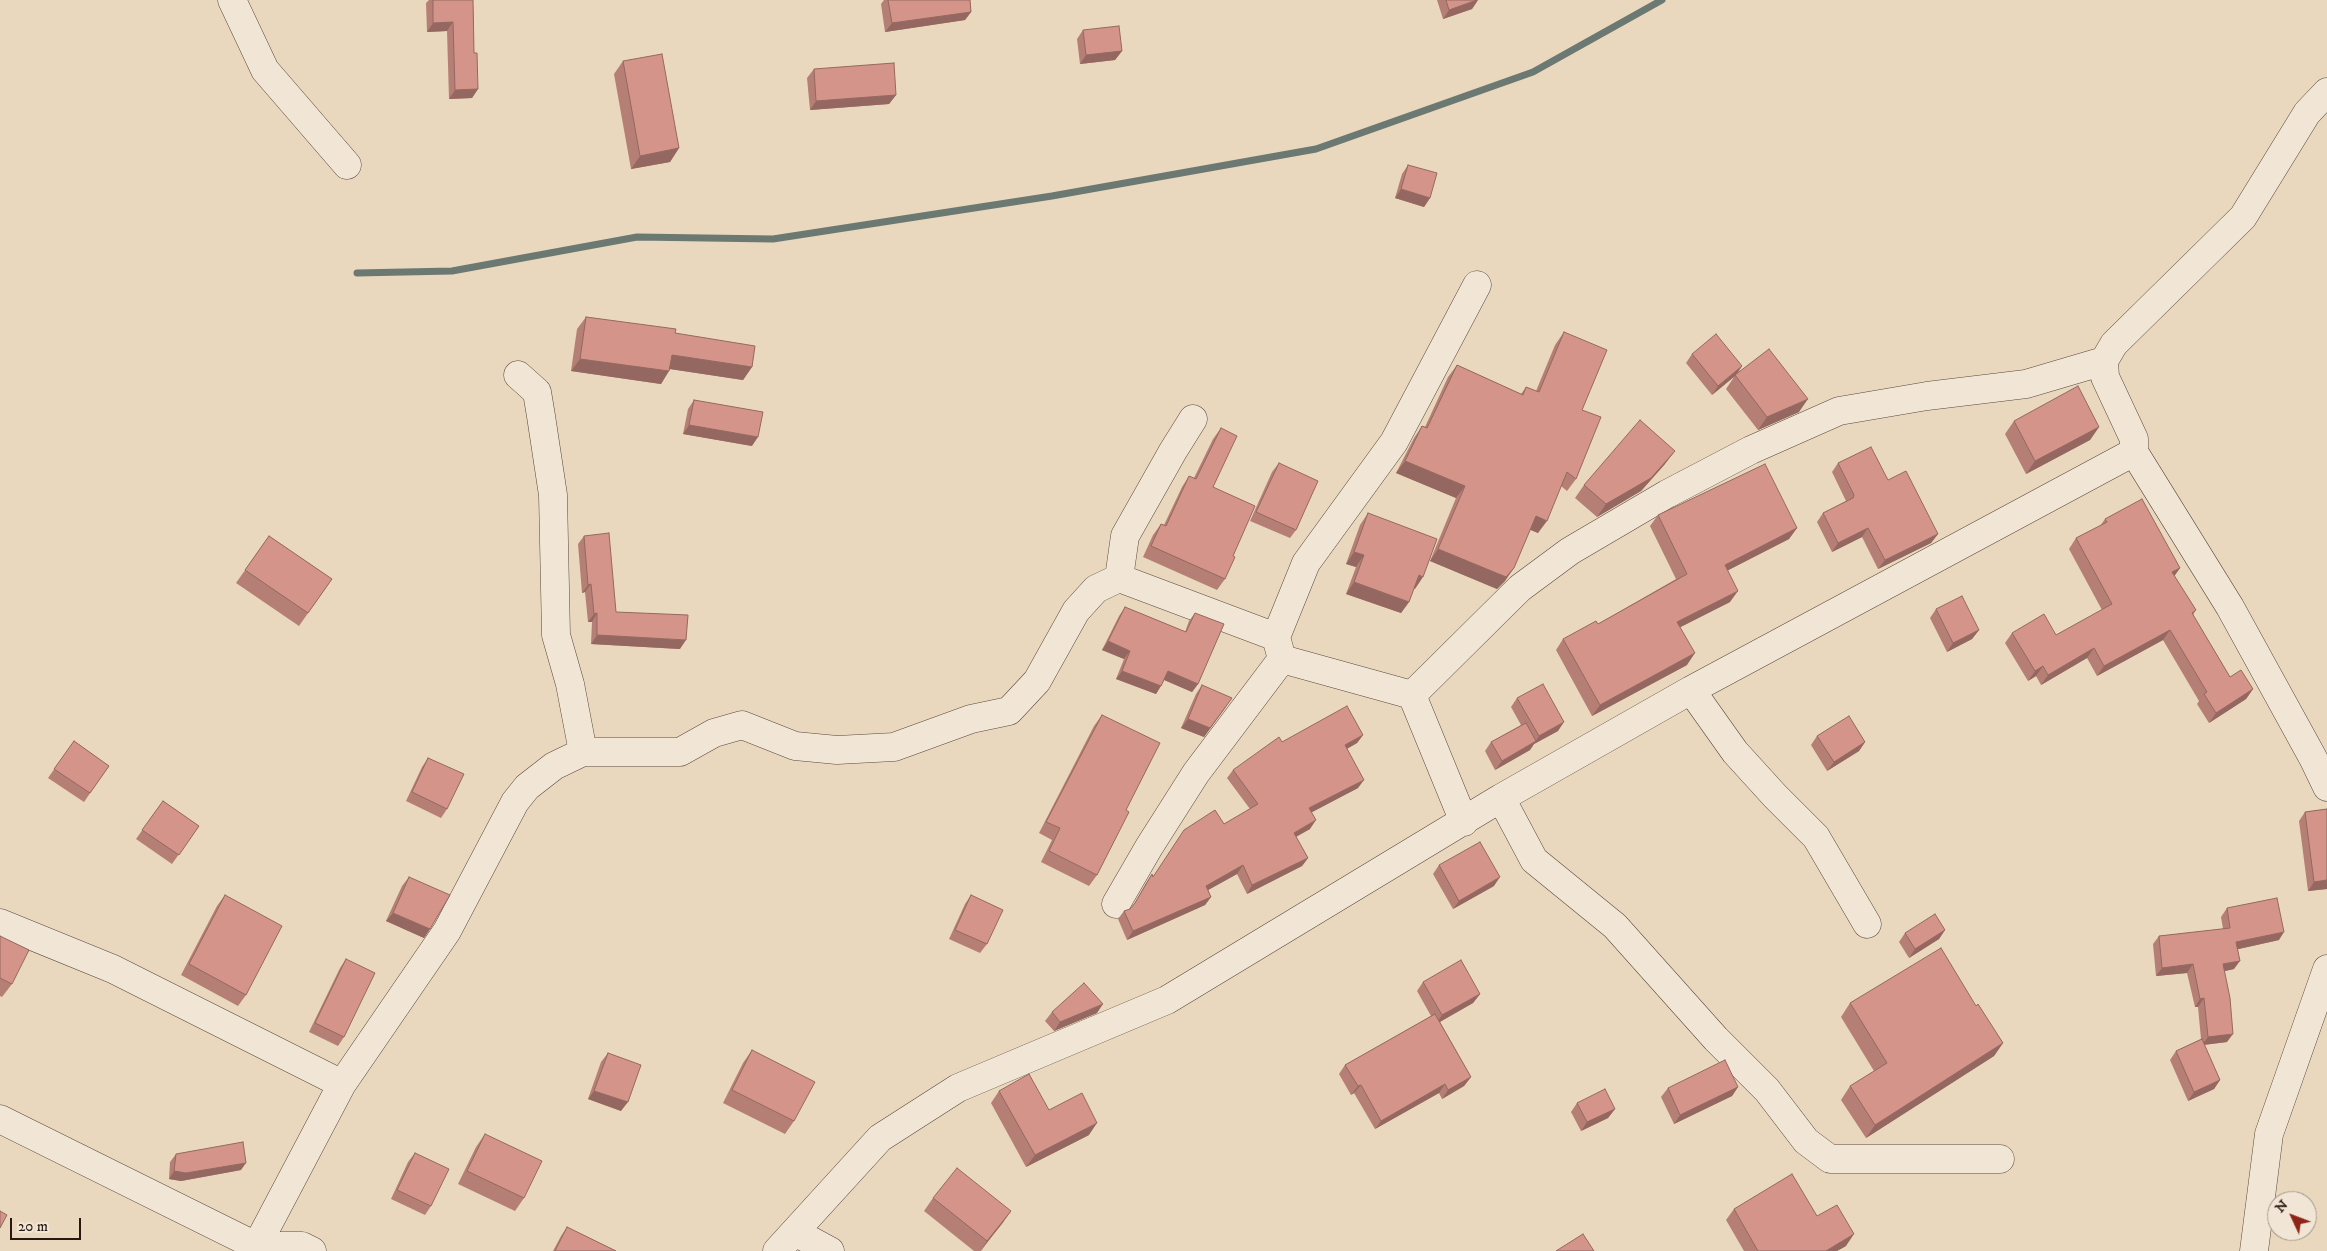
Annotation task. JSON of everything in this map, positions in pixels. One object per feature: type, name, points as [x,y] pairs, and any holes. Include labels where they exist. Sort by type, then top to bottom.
[{"type":"street","points":[[232,0],[265,70],[347,165]]},
{"type":"street","points":[[2327,92],[2307,113],[2243,217],[2114,344],[2104,362],[2105,377],[2134,439],[2134,452],[2230,608],[2313,758],[2327,787]]},
{"type":"street","points":[[1116,904],[1149,847],[1196,773],[1279,648],[1306,563],[1394,442],[1477,285]]},
{"type":"street","points":[[1412,695],[1520,588],[1570,551],[1667,494],[1751,450],[1839,411],[1927,396],[2026,384],[2104,362]]},
{"type":"street","points":[[518,375],[537,392],[553,495],[556,635],[570,684],[583,752]]},
{"type":"street","points":[[1119,578],[1125,536],[1193,419]]},
{"type":"street","points":[[786,1242],[880,1138],[958,1088],[1167,1000],[1501,798],[1691,690],[2134,452]]},
{"type":"street","points":[[255,1249],[342,1084],[447,931],[515,802],[527,787],[547,771],[583,752],[680,752],[714,733],[742,725],[795,746],[837,750],[894,747],[971,719],[1009,711],[1037,681],[1076,611],[1096,588],[1119,578],[1279,648],[1412,695],[1464,822]]},
{"type":"street","points":[[1691,690],[1735,752],[1816,837],[1867,924]]},
{"type":"street","points":[[1501,798],[1534,860],[1614,926],[1716,1039],[1767,1090],[1806,1141],[1830,1158],[2000,1159]]},
{"type":"street","points":[[0,923],[113,969],[342,1084]]},
{"type":"street","points":[[2254,1251],[2270,1134],[2327,969]]},
{"type":"street","points":[[0,1119],[255,1249],[302,1246],[312,1251]]},
{"type":"street","points":[[786,1242],[830,1251]]},
{"type":"building","points":[[433,0],[473,0],[474,53],[477,53],[478,89],[455,90],[453,22],[433,23]]},
{"type":"building","points":[[888,0],[970,0],[971,12],[892,23]]},
{"type":"building","points":[[1446,0],[1477,0],[1449,10]]},
{"type":"building","points":[[1119,26],[1122,51],[1086,55],[1083,30]]},
{"type":"building","points":[[662,54],[679,148],[640,156],[623,61]]},
{"type":"building","points":[[894,63],[896,95],[816,101],[814,69]]},
{"type":"building","points":[[1408,165],[1437,173],[1430,198],[1401,189]]},
{"type":"building","points":[[586,317],[676,329],[675,333],[755,346],[752,367],[672,355],[669,371],[580,359]]},
{"type":"building","points":[[1564,332],[1607,350],[1582,410],[1601,417],[1576,479],[1567,472],[1547,521],[1536,516],[1514,568],[1506,577],[1438,549],[1465,486],[1405,461],[1422,426],[1427,428],[1457,365],[1523,395],[1526,387],[1539,392]]},
{"type":"building","points":[[1716,334],[1742,366],[1718,386],[1692,354]]},
{"type":"building","points":[[1769,349],[1808,399],[1767,417],[1735,375]]},
{"type":"building","points":[[2078,386],[2099,427],[2035,461],[2014,421]]},
{"type":"building","points":[[694,400],[763,412],[758,437],[689,425]]},
{"type":"building","points":[[1640,420],[1675,451],[1651,478],[1606,504],[1584,485]]},
{"type":"building","points":[[1221,428],[1237,436],[1213,487],[1255,506],[1225,579],[1151,546],[1161,524],[1166,526],[1189,476],[1196,479]]},
{"type":"building","points":[[1871,447],[1888,480],[1906,471],[1938,534],[1885,560],[1868,528],[1838,543],[1823,513],[1853,498],[1854,495],[1838,463]]},
{"type":"building","points":[[1279,463],[1318,481],[1296,530],[1256,512]]},
{"type":"building","points":[[1765,464],[1797,528],[1725,565],[1738,591],[1677,622],[1695,653],[1600,705],[1563,639],[1596,621],[1598,624],[1687,574],[1658,515]]},
{"type":"building","points":[[2142,499],[2180,568],[2172,572],[2196,610],[2192,613],[2230,677],[2241,670],[2253,689],[2216,713],[2204,694],[2207,692],[2170,630],[2104,666],[2094,648],[2048,675],[2043,666],[2035,671],[2012,633],[2044,614],[2056,635],[2112,604],[2076,538],[2107,522],[2105,519]]},
{"type":"building","points":[[1368,513],[1437,539],[1423,577],[1419,575],[1409,602],[1354,582],[1364,555],[1354,552]]},
{"type":"building","points":[[609,533],[616,612],[688,615],[686,640],[597,635],[597,613],[594,614],[591,584],[588,585],[584,536]]},
{"type":"building","points":[[269,536],[332,579],[308,613],[245,570]]},
{"type":"building","points":[[1962,596],[1979,630],[1953,643],[1936,609]]},
{"type":"building","points":[[1125,607],[1186,632],[1195,613],[1224,624],[1198,684],[1168,671],[1161,686],[1122,671],[1130,651],[1108,641]]},
{"type":"building","points":[[1543,684],[1564,722],[1539,736],[1517,698]]},
{"type":"building","points":[[1202,685],[1232,698],[1210,728],[1188,719]]},
{"type":"building","points":[[1347,706],[1363,735],[1345,745],[1364,780],[1309,808],[1316,820],[1294,833],[1308,858],[1252,885],[1243,865],[1206,886],[1211,897],[1133,931],[1124,911],[1130,909],[1135,903],[1152,874],[1153,877],[1184,830],[1215,810],[1224,824],[1258,804],[1233,770],[1279,737],[1282,742]]},
{"type":"building","points":[[1102,715],[1160,743],[1126,810],[1129,812],[1097,875],[1049,851],[1060,828],[1046,822]]},
{"type":"building","points":[[1849,716],[1865,742],[1834,762],[1817,736]]},
{"type":"building","points":[[1526,723],[1536,741],[1502,761],[1491,742]]},
{"type":"building","points":[[74,741],[109,766],[90,793],[54,769]]},
{"type":"building","points":[[428,758],[464,774],[447,809],[412,792]]},
{"type":"building","points":[[163,801],[199,826],[179,855],[142,830]]},
{"type":"building","points":[[2327,809],[2327,880],[2314,882],[2305,812]]},
{"type":"building","points":[[1480,842],[1500,877],[1459,901],[1439,865]]},
{"type":"building","points":[[409,877],[450,895],[430,929],[393,913]]},
{"type":"building","points":[[225,895],[282,926],[246,995],[189,964]]},
{"type":"building","points":[[971,895],[1003,910],[987,944],[955,930]]},
{"type":"building","points":[[2277,898],[2284,932],[2236,942],[2240,961],[2223,964],[2230,998],[2233,1034],[2208,1037],[2204,998],[2200,999],[2193,964],[2162,968],[2159,936],[2230,928],[2227,908]]},
{"type":"building","points":[[1935,914],[1945,930],[1915,949],[1905,933]]},
{"type":"building","points":[[0,936],[29,950],[12,984],[0,978]]},
{"type":"building","points":[[1941,948],[1976,1006],[1978,1004],[2003,1043],[1875,1125],[1850,1086],[1887,1063],[1850,1003]]},
{"type":"building","points":[[346,959],[375,973],[344,1037],[315,1023]]},
{"type":"building","points":[[1461,960],[1480,994],[1442,1015],[1423,982]]},
{"type":"building","points":[[1084,983],[1103,1004],[1060,1022],[1052,1012]]},
{"type":"building","points":[[1435,1014],[1471,1077],[1448,1090],[1445,1084],[1381,1121],[1361,1085],[1358,1086],[1345,1065]]},
{"type":"building","points":[[2202,1039],[2220,1080],[2194,1092],[2176,1051]]},
{"type":"building","points":[[752,1050],[815,1082],[794,1121],[732,1090]]},
{"type":"building","points":[[608,1053],[641,1065],[628,1102],[594,1091]]},
{"type":"building","points":[[1725,1060],[1738,1087],[1680,1115],[1668,1088]]},
{"type":"building","points":[[1029,1074],[1049,1110],[1082,1093],[1097,1123],[1035,1155],[999,1091]]},
{"type":"building","points":[[1605,1089],[1615,1109],[1587,1122],[1577,1103]]},
{"type":"building","points":[[485,1134],[542,1161],[524,1198],[467,1171]]},
{"type":"building","points":[[243,1142],[246,1163],[186,1173],[174,1171],[176,1154]]},
{"type":"building","points":[[415,1153],[449,1169],[431,1206],[397,1190]]},
{"type":"building","points":[[957,1168],[1011,1211],[987,1241],[933,1198]]},
{"type":"building","points":[[1792,1174],[1817,1216],[1837,1205],[1854,1234],[1826,1251],[1758,1251],[1734,1209]]},
{"type":"building","points":[[0,1211],[7,1215],[0,1228]]},
{"type":"building","points":[[567,1227],[616,1251],[555,1251]]},
{"type":"building","points":[[1583,1234],[1594,1251],[1556,1251]]},
{"type":"waterway","points":[[357,273],[452,271],[637,237],[773,239],[1052,196],[1316,149],[1533,72],[1662,0]]}]
